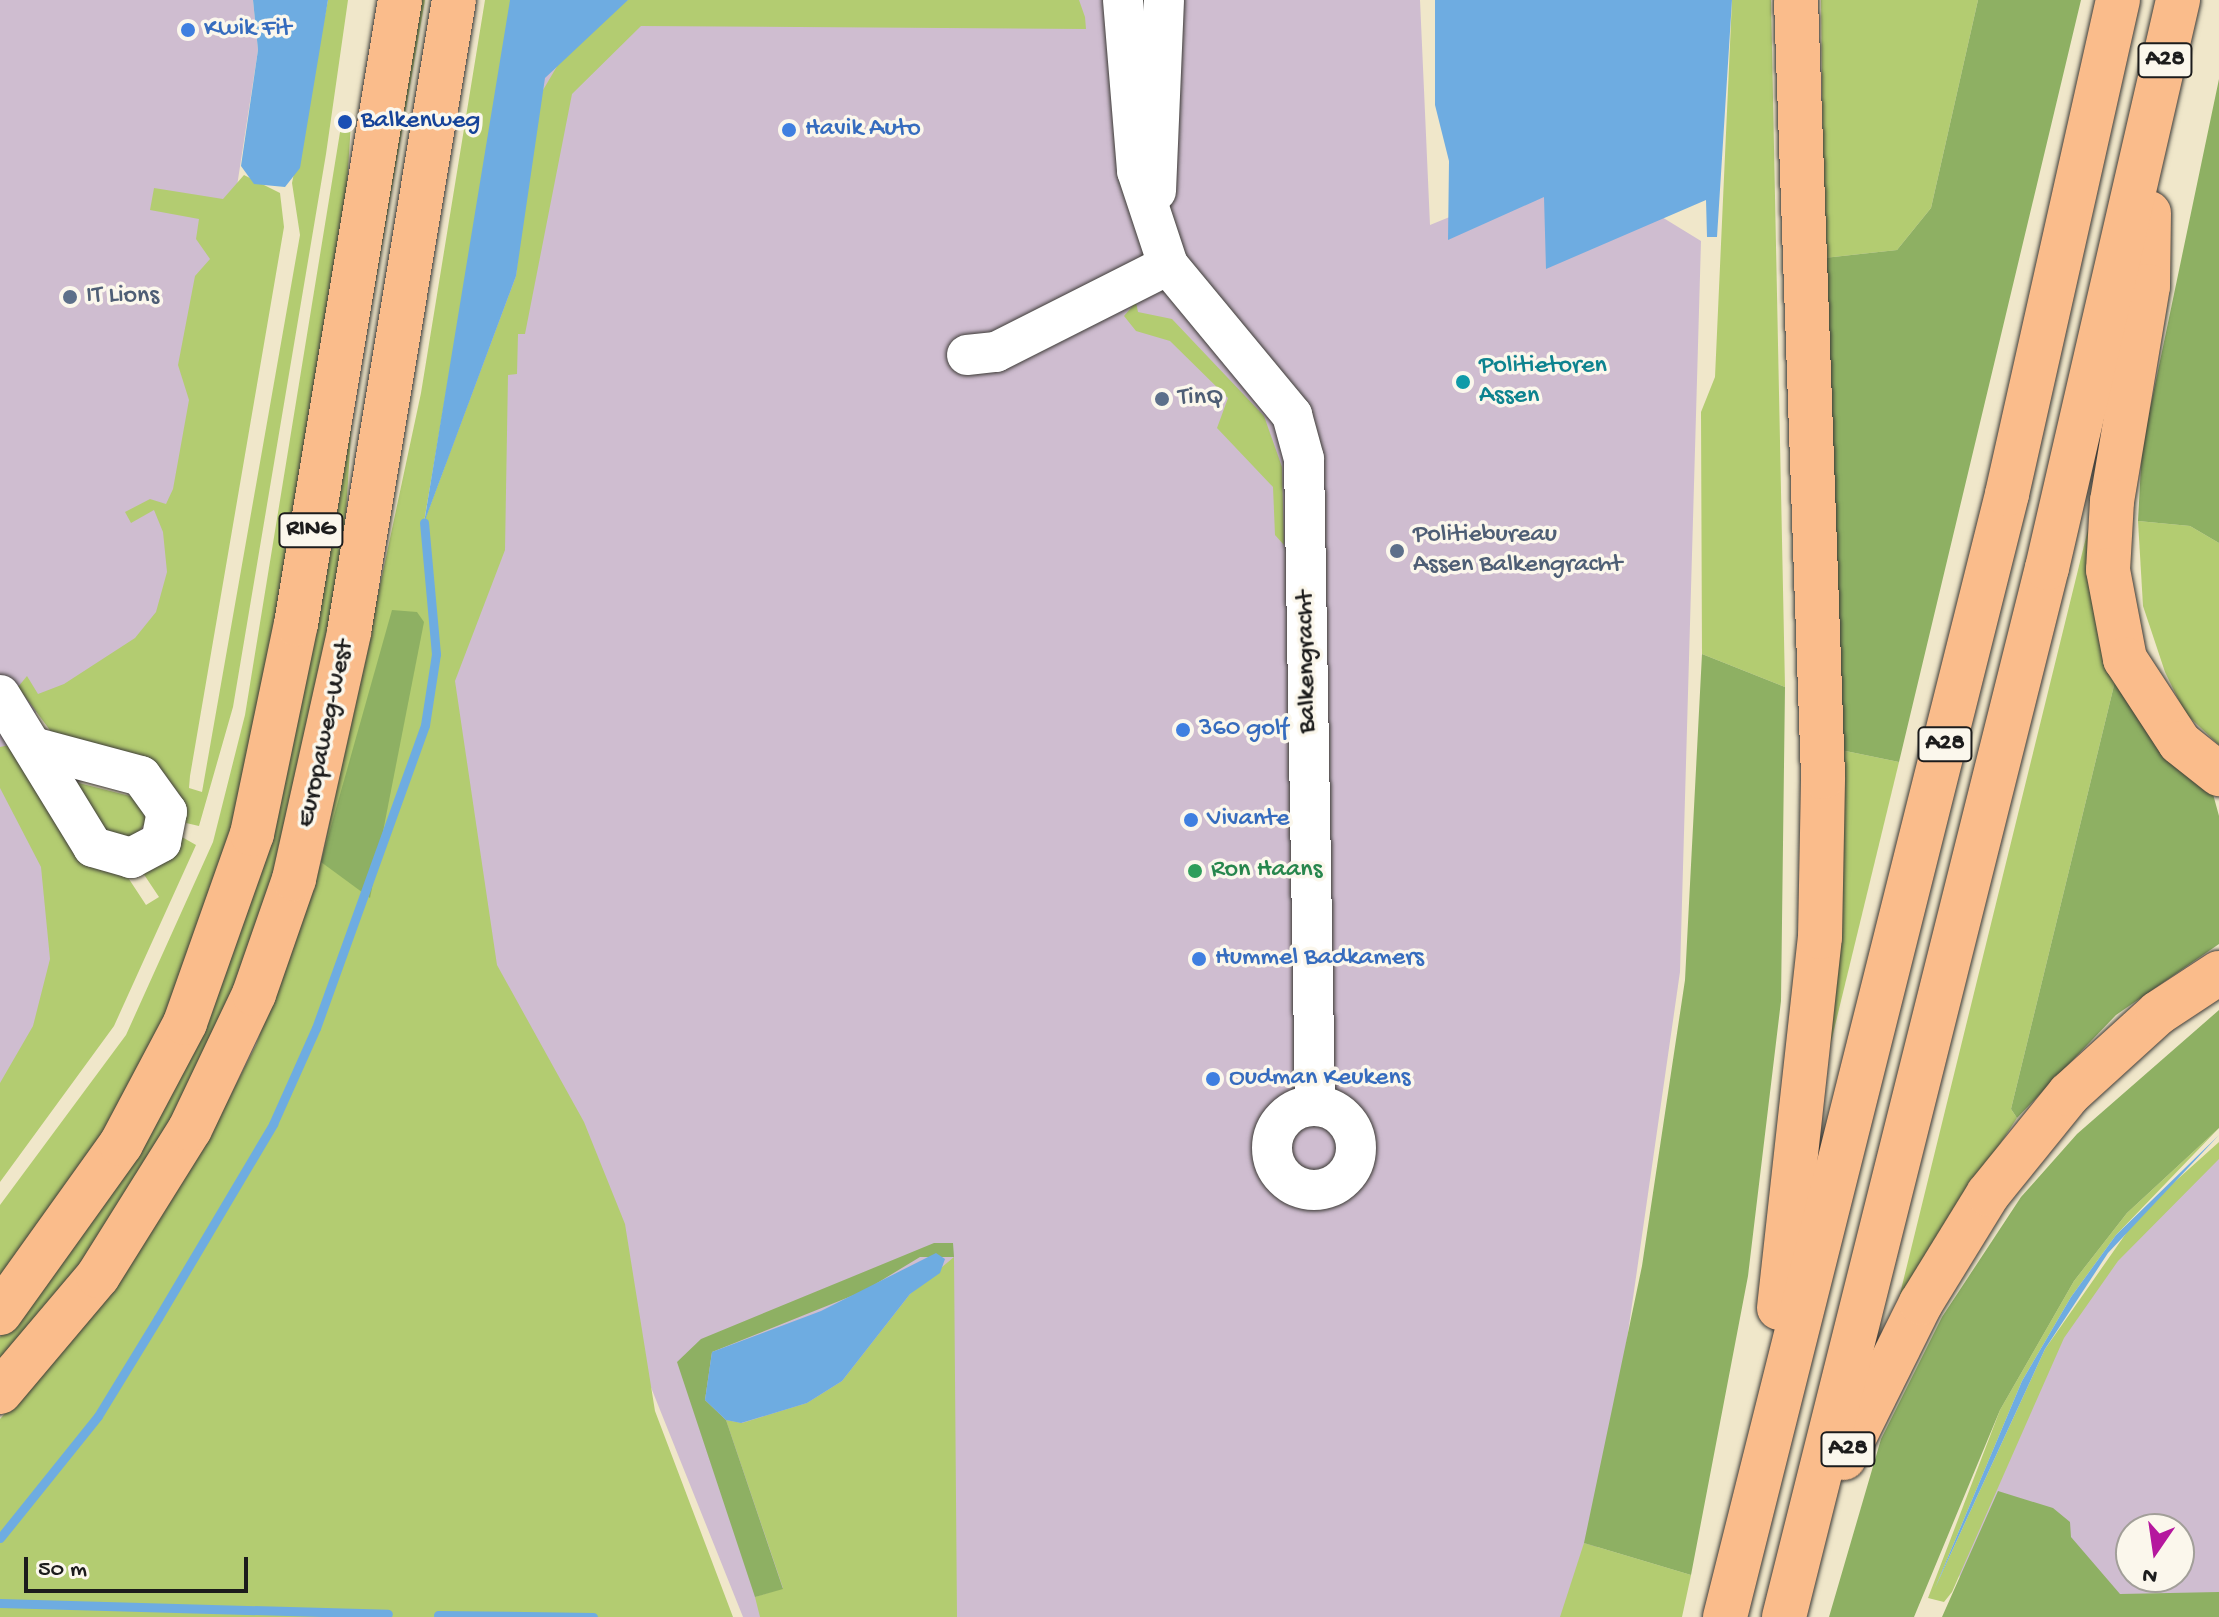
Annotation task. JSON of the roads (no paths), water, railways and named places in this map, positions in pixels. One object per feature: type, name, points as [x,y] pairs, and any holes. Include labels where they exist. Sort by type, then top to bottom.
[{"type":"main road","name":"Europaweg-West","points":[[0,1313],[121,1144],[185,1023],[248,847],[290,654],[400,0]]},
{"type":"main road","name":"Europaweg-West","points":[[0,1392],[98,1276],[190,1129],[254,994],[290,891],[349,632],[454,0]]},
{"type":"main road","name":"A28","points":[[1758,1485],[1820,937],[1823,777],[1796,0]]},
{"type":"main road","name":"A28","points":[[1725,1617],[2007,494],[2118,0]]},
{"type":"main road","name":"A28","points":[[1784,1617],[1814,1513],[2178,0]]},
{"type":"main road","name":"A28","points":[[2151,121],[2148,286],[2112,501],[2108,570],[2125,659],[2180,743],[2219,774]]},
{"type":"main road","name":"A28","points":[[1814,1513],[1921,1303],[1988,1194],[2069,1094],[2158,1013],[2219,973]]},
{"type":"street","name":"Balkengracht","points":[[1123,0],[1137,171],[1153,207],[1168,265],[1292,415],[1304,459],[1315,1105]]},
{"type":"street","name":"Balkengracht","points":[[1153,207],[1164,0]]},
{"type":"street","points":[[967,355],[996,352],[1168,265]]},
{"type":"street","points":[[0,695],[33,747]]},
{"type":"water","points":[[253,0],[328,0],[300,168],[285,187],[254,184],[241,166],[258,50]]},
{"type":"water","points":[[510,0],[628,0],[545,78],[516,276],[424,523]]},
{"type":"water","points":[[1435,0],[1732,0],[1717,237],[1707,237],[1706,200],[1546,269],[1544,197],[1448,240],[1449,161],[1435,105]]},
{"type":"water","points":[[2219,1135],[2108,1253],[2045,1349],[1935,1588],[2022,1381],[2071,1297],[2116,1235]]},
{"type":"water","points":[[936,1253],[945,1259],[940,1273],[910,1294],[842,1381],[807,1403],[741,1423],[726,1420],[705,1400],[712,1352],[821,1311]]},
{"type":"waterway","points":[[0,1538],[98,1416],[273,1124],[316,1028],[425,725],[436,654],[424,523]]},
{"type":"waterway","points":[[0,1603],[388,1614]]},
{"type":"waterway","points":[[438,1615],[593,1617]]},
{"type":"place","name":"Kwik Fit","points":[[188,30]]},
{"type":"place","name":"Balkenweg","points":[[345,122]]},
{"type":"place","name":"Havik Auto","points":[[789,130]]},
{"type":"place","name":"IT Lions","points":[[70,297]]},
{"type":"place","name":"Politietoren Assen","points":[[1463,382]]},
{"type":"place","name":"TinQ","points":[[1162,399]]},
{"type":"place","name":"Politiebureau Assen Balkengracht","points":[[1397,551]]},
{"type":"place","name":"360 golf","points":[[1183,730]]},
{"type":"place","name":"Vivante","points":[[1191,820]]},
{"type":"place","name":"Ron Haans","points":[[1195,871]]},
{"type":"place","name":"Hummel Badkamers","points":[[1199,959]]},
{"type":"place","name":"Oudman Keukens","points":[[1213,1079]]}]
